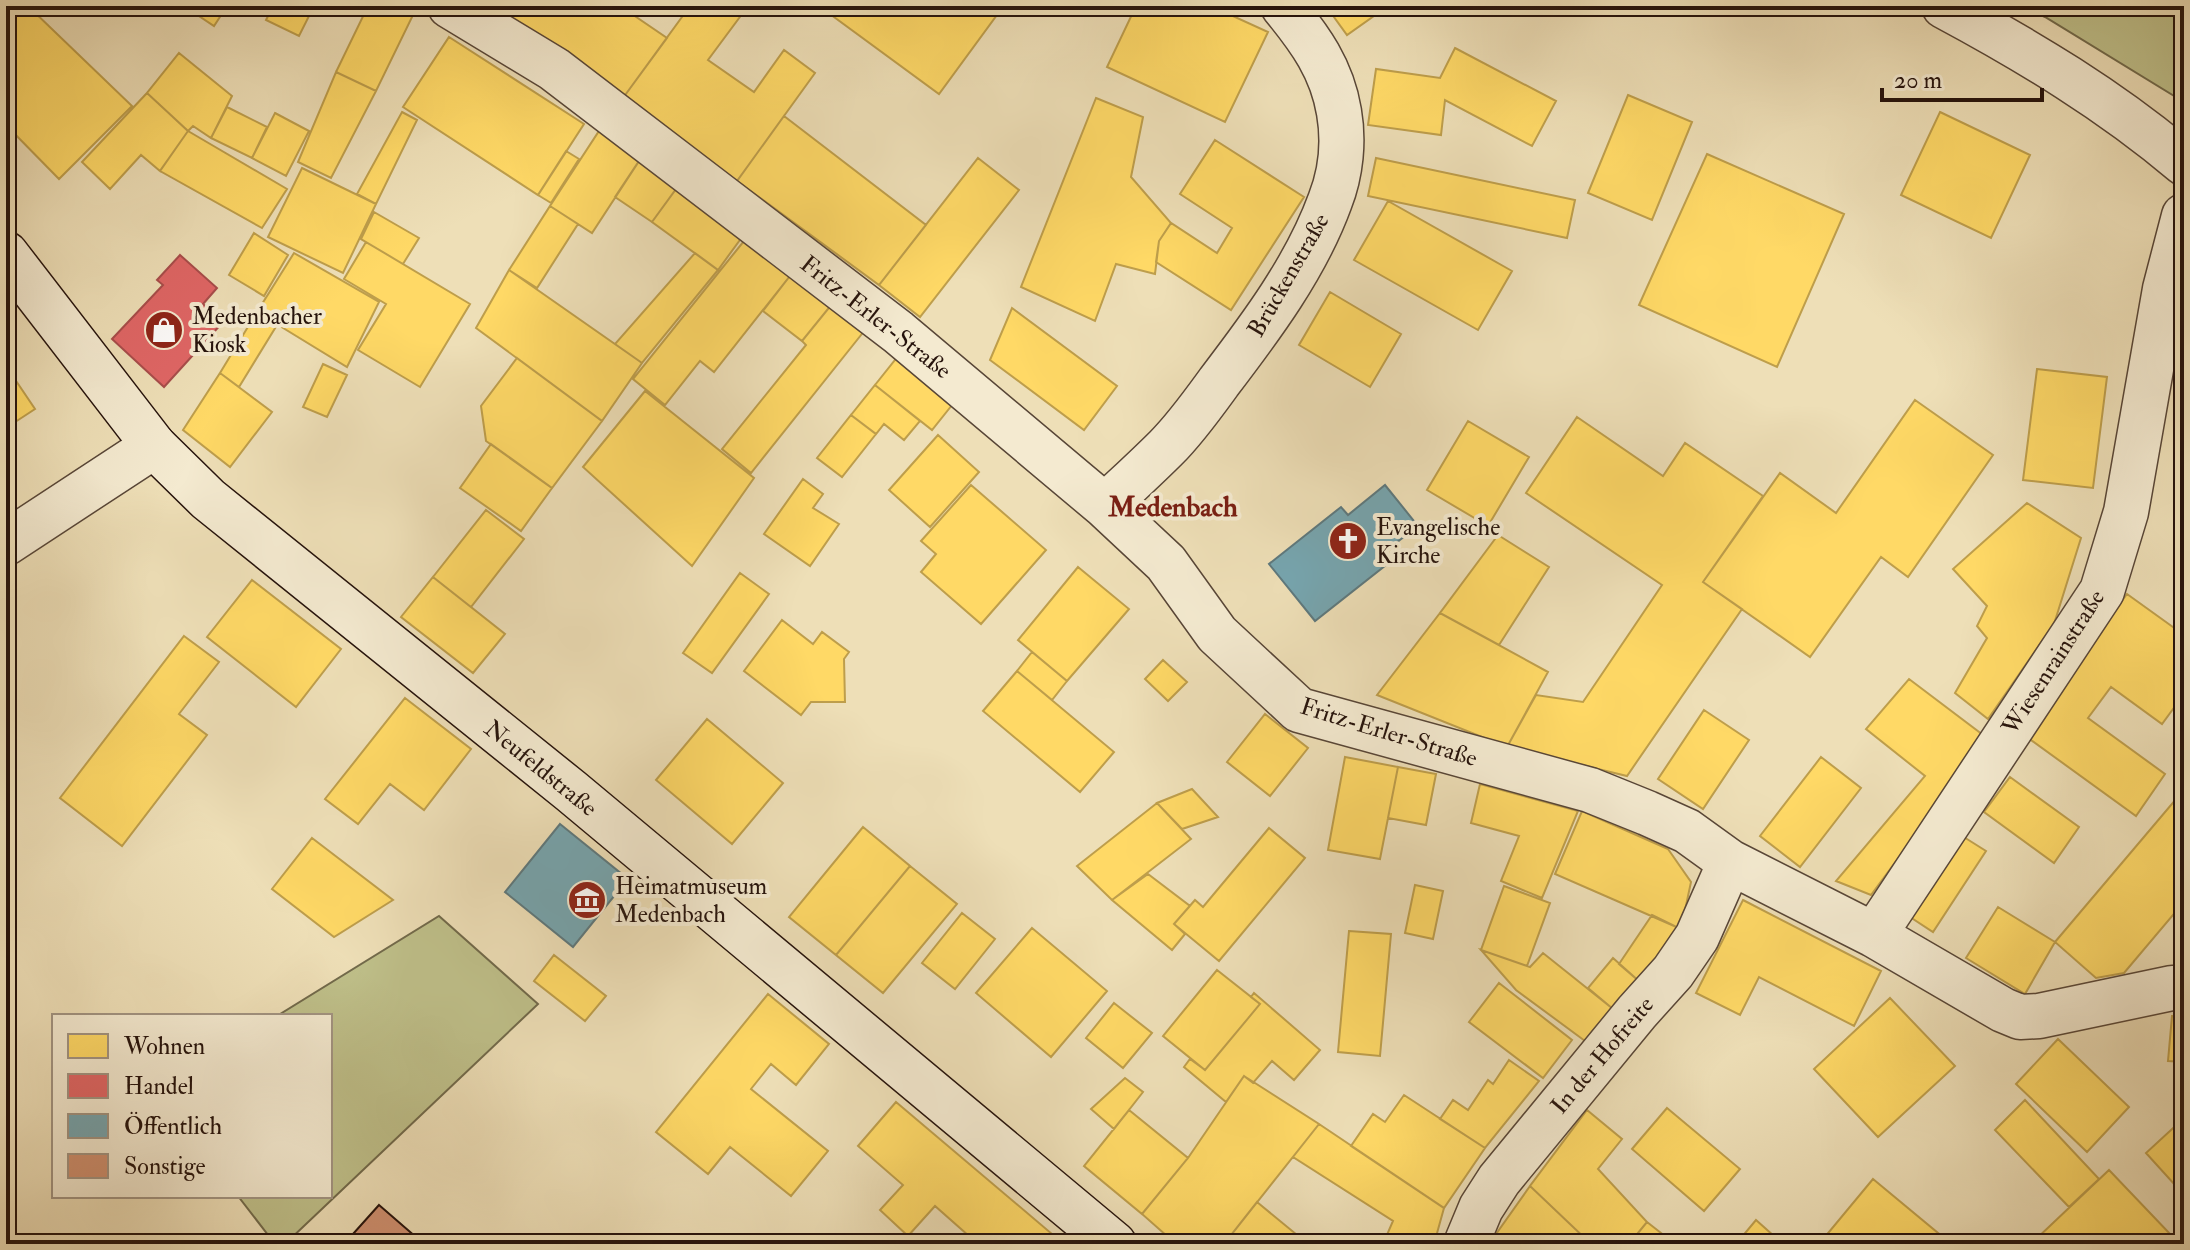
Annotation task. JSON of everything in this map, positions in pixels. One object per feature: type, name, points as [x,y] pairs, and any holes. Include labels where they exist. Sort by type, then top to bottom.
[{"type":"street","name":"Fritz-Erler-Straße","points":[[450,6],[554,69],[898,332],[1105,506],[1166,563],[1217,634],[1299,710],[1590,790],[1687,831],[1730,862],[1874,935],[2020,1017],[2184,988]]},
{"type":"street","name":"Brückenstraße","points":[[1105,506],[1168,446],[1253,337],[1297,269],[1331,200],[1341,149],[1334,90],[1316,47],[1283,6]]},
{"type":"street","points":[[1944,6],[1984,27],[2090,93],[2148,132],[2184,163]]},
{"type":"street","name":"Wiesenrainstraße","points":[[1874,935],[2102,591],[2126,512],[2165,289],[2184,216]]},
{"type":"street","name":"Neufeldstraße","points":[[6,254],[154,446],[208,499],[571,791],[1114,1244]]},
{"type":"street","points":[[6,543],[154,446]]},
{"type":"street","name":"In der Hofreite","points":[[1466,1244],[1481,1208],[1499,1180],[1689,949],[1730,862]]},
{"type":"green space","points":[[2022,6],[2184,6],[2184,102],[2045,17]]},
{"type":"green space","points":[[439,916],[538,1004],[285,1244],[275,1244],[240,1198],[332,1198],[332,1014],[280,1014]]},
{"type":"building: Wohnen","points":[[23,6],[28,6],[132,106],[59,179],[6,125],[6,22]]},
{"type":"building: Wohnen","points":[[184,6],[227,6],[214,26]]},
{"type":"building: Wohnen","points":[[273,6],[314,6],[299,36],[266,20]]},
{"type":"building: Wohnen","points":[[368,6],[399,6],[414,13],[376,91],[336,72]]},
{"type":"building: Wohnen","points":[[488,6],[620,6],[667,38],[623,98]]},
{"type":"building: Wohnen","points":[[690,6],[748,6],[708,60],[754,92],[784,50],[815,73],[737,181],[623,98]]},
{"type":"building: Wohnen","points":[[819,6],[1000,6],[1002,8],[939,94]]},
{"type":"building: Wohnen","points":[[1136,6],[1211,6],[1268,32],[1225,122],[1107,67]]},
{"type":"building: Wohnen","points":[[1326,6],[1388,6],[1347,35]]},
{"type":"building: Wohnen","points":[[449,37],[584,124],[538,195],[403,107]]},
{"type":"building: Wohnen","points":[[1455,48],[1556,101],[1532,146],[1445,100],[1441,135],[1368,125],[1376,69],[1440,78]]},
{"type":"building: Wohnen","points":[[179,53],[232,96],[211,138],[193,126],[188,131],[147,93]]},
{"type":"building: Wohnen","points":[[336,72],[376,91],[331,178],[298,162]]},
{"type":"building: Wohnen","points":[[147,93],[188,131],[160,171],[141,155],[110,189],[82,162]]},
{"type":"building: Wohnen","points":[[1628,95],[1692,122],[1652,220],[1588,193]]},
{"type":"building: Wohnen","points":[[1096,98],[1143,117],[1131,177],[1171,223],[1159,241],[1155,274],[1116,264],[1095,321],[1021,287]]},
{"type":"building: Wohnen","points":[[227,107],[267,127],[252,158],[211,138]]},
{"type":"building: Wohnen","points":[[402,112],[417,120],[376,204],[357,194]]},
{"type":"building: Wohnen","points":[[1940,112],[2030,155],[1991,238],[1901,195]]},
{"type":"building: Wohnen","points":[[275,113],[309,131],[286,176],[252,158]]},
{"type":"building: Wohnen","points":[[784,116],[926,225],[879,285],[737,181]]},
{"type":"building: Wohnen","points":[[188,131],[287,189],[262,228],[160,171]]},
{"type":"building: Wohnen","points":[[599,131],[641,158],[592,233],[550,206]]},
{"type":"building: Wohnen","points":[[1215,140],[1304,197],[1231,310],[1156,262],[1159,241],[1171,223],[1217,253],[1232,228],[1180,194]]},
{"type":"building: Wohnen","points":[[566,151],[579,159],[551,203],[538,195]]},
{"type":"building: Wohnen","points":[[1707,154],[1844,214],[1777,367],[1639,305]]},
{"type":"building: Wohnen","points":[[641,158],[679,185],[652,222],[615,197]]},
{"type":"building: Wohnen","points":[[978,158],[1019,190],[920,317],[879,285]]},
{"type":"building: Wohnen","points":[[1376,158],[1575,200],[1567,238],[1368,196]]},
{"type":"building: Wohnen","points":[[302,168],[376,204],[343,273],[268,237]]},
{"type":"building: Wohnen","points":[[679,185],[745,233],[718,270],[652,222]]},
{"type":"building: Wohnen","points":[[1388,201],[1512,271],[1478,330],[1354,260]]},
{"type":"building: Wohnen","points":[[550,206],[578,224],[537,288],[509,270]]},
{"type":"building: Wohnen","points":[[374,212],[419,238],[403,264],[361,239]]},
{"type":"building: Wohnen","points":[[254,233],[288,255],[264,296],[229,275]]},
{"type":"building: Wohnen","points":[[748,236],[793,272],[714,372],[700,361],[665,405],[633,379]]},
{"type":"building: Wohnen","points":[[366,242],[470,304],[420,387],[358,350],[386,304],[344,279]]},
{"type":"building: Wohnen","points":[[294,253],[379,302],[347,367],[257,312]]},
{"type":"building: Wohnen","points":[[695,253],[718,270],[642,363],[615,344]]},
{"type":"building: Wohnen","points":[[509,270],[642,363],[602,421],[476,328]]},
{"type":"building: Wohnen","points":[[793,272],[832,304],[802,341],[763,311]]},
{"type":"building: Wohnen","points":[[1330,292],[1401,334],[1370,387],[1299,345]]},
{"type":"building: Wohnen","points":[[832,304],[865,330],[751,473],[722,449],[806,345],[802,341]]},
{"type":"building: Wohnen","points":[[1012,308],[1117,386],[1084,430],[990,360]]},
{"type":"building: Wohnen","points":[[257,312],[277,325],[239,387],[220,373]]},
{"type":"building: Wohnen","points":[[899,355],[956,400],[932,430],[875,385]]},
{"type":"building: Wohnen","points":[[517,358],[602,421],[552,488],[486,441],[481,406]]},
{"type":"building: Wohnen","points":[[323,364],[347,375],[327,417],[303,407]]},
{"type":"building: Wohnen","points":[[6,366],[35,409],[6,428]]},
{"type":"building: Wohnen","points":[[2037,369],[2107,377],[2093,488],[2023,480]]},
{"type":"building: Wohnen","points":[[220,373],[272,412],[230,467],[183,430]]},
{"type":"building: Wohnen","points":[[875,385],[920,421],[904,440],[884,424],[876,434],[851,415]]},
{"type":"building: Wohnen","points":[[645,391],[754,478],[692,566],[583,467]]},
{"type":"building: Wohnen","points":[[1915,400],[1993,455],[1908,577],[1881,557],[1810,657],[1703,582],[1780,473],[1836,513]]},
{"type":"building: Wohnen","points":[[851,415],[876,434],[842,477],[817,458]]},
{"type":"building: Wohnen","points":[[1577,417],[1663,476],[1685,443],[1763,496],[1703,582],[1742,609],[1627,776],[1507,747],[1536,695],[1583,702],[1662,585],[1526,493]]},
{"type":"building: Wohnen","points":[[1468,421],[1529,457],[1488,526],[1427,490]]},
{"type":"building: Wohnen","points":[[938,435],[979,472],[930,527],[889,490]]},
{"type":"building: Wohnen","points":[[491,444],[552,488],[521,531],[460,488]]},
{"type":"building: Wohnen","points":[[803,479],[823,494],[813,508],[839,524],[810,566],[764,534]]},
{"type":"building: Wohnen","points":[[971,485],[1046,550],[981,624],[921,572],[936,554],[921,541]]},
{"type":"building: Wohnen","points":[[2027,503],[2081,538],[2054,624],[1988,719],[1955,693],[1987,638],[1977,626],[1987,606],[1953,569]]},
{"type":"building: Wohnen","points":[[486,510],[524,539],[471,607],[433,577]]},
{"type":"building: Wohnen","points":[[1498,535],[1549,567],[1499,645],[1440,613]]},
{"type":"building: Wohnen","points":[[1078,567],[1129,609],[1067,681],[1018,640]]},
{"type":"building: Wohnen","points":[[740,573],[769,594],[712,673],[683,653]]},
{"type":"building: Wohnen","points":[[433,577],[505,634],[473,673],[401,617]]},
{"type":"building: Wohnen","points":[[252,580],[341,649],[296,707],[207,637]]},
{"type":"building: Wohnen","points":[[2127,594],[2184,635],[2184,694],[2162,724],[2111,687],[2088,718],[2165,774],[2136,816],[2024,735]]},
{"type":"building: Wohnen","points":[[1440,613],[1548,672],[1507,747],[1377,695]]},
{"type":"building: Wohnen","points":[[782,620],[813,644],[822,632],[849,652],[844,659],[845,702],[811,702],[801,715],[744,671]]},
{"type":"building: Wohnen","points":[[184,636],[219,662],[179,714],[207,735],[122,846],[60,798]]},
{"type":"building: Wohnen","points":[[1032,652],[1067,681],[1052,700],[1017,671]]},
{"type":"building: Wohnen","points":[[1163,660],[1187,682],[1168,701],[1145,679]]},
{"type":"building: Wohnen","points":[[1017,671],[1114,752],[1080,792],[983,711]]},
{"type":"building: Wohnen","points":[[1909,679],[1987,738],[1871,895],[1836,881],[1925,776],[1866,729]]},
{"type":"building: Wohnen","points":[[405,698],[471,749],[424,810],[390,784],[358,824],[325,799]]},
{"type":"building: Wohnen","points":[[1704,710],[1749,740],[1703,809],[1658,779]]},
{"type":"building: Wohnen","points":[[1265,714],[1308,748],[1270,796],[1227,762]]},
{"type":"building: Wohnen","points":[[707,719],[783,783],[732,844],[656,780]]},
{"type":"building: Wohnen","points":[[1345,757],[1398,767],[1380,859],[1328,850]]},
{"type":"building: Wohnen","points":[[1821,757],[1861,788],[1800,867],[1760,836]]},
{"type":"building: Wohnen","points":[[1398,767],[1436,774],[1426,825],[1388,818]]},
{"type":"building: Wohnen","points":[[2010,777],[2079,827],[2054,863],[1984,812]]},
{"type":"building: Wohnen","points":[[1480,784],[1578,811],[1542,898],[1501,881],[1519,836],[1471,823]]},
{"type":"building: Wohnen","points":[[1192,789],[1218,817],[1182,829],[1157,803]]},
{"type":"building: Wohnen","points":[[2182,792],[2184,902],[2124,973],[2096,978],[2055,942]]},
{"type":"building: Wohnen","points":[[1157,803],[1191,839],[1112,900],[1077,866]]},
{"type":"building: Wohnen","points":[[1582,811],[1668,849],[1691,882],[1681,929],[1555,874]]},
{"type":"building: Wohnen","points":[[863,827],[910,866],[836,955],[789,917]]},
{"type":"building: Wohnen","points":[[1269,828],[1305,858],[1219,961],[1174,924],[1195,900],[1203,907]]},
{"type":"building: Wohnen","points":[[1959,834],[1986,851],[1933,932],[1907,915]]},
{"type":"building: Wohnen","points":[[312,838],[393,900],[334,937],[272,889]]},
{"type":"building: Wohnen","points":[[910,866],[957,904],[883,993],[836,955]]},
{"type":"building: Wohnen","points":[[1148,874],[1190,906],[1174,924],[1185,934],[1172,950],[1112,900]]},
{"type":"building: Wohnen","points":[[1415,885],[1443,891],[1433,939],[1405,933]]},
{"type":"building: Wohnen","points":[[1504,886],[1550,903],[1527,966],[1481,950]]},
{"type":"building: Wohnen","points":[[1743,900],[1881,971],[1854,1026],[1759,977],[1740,1015],[1696,993]]},
{"type":"building: Wohnen","points":[[1998,907],[2055,942],[2025,994],[1966,958]]},
{"type":"building: Wohnen","points":[[962,913],[995,939],[955,989],[922,963]]},
{"type":"building: Wohnen","points":[[1652,915],[1681,929],[1640,982],[1619,964]]},
{"type":"building: Wohnen","points":[[1032,928],[1107,991],[1051,1057],[976,993]]},
{"type":"building: Wohnen","points":[[1349,931],[1391,934],[1380,1056],[1338,1052]]},
{"type":"building: Wohnen","points":[[1481,950],[1530,967],[1543,953],[1613,1009],[1585,1041],[1516,990]]},
{"type":"building: Wohnen","points":[[554,955],[606,996],[585,1021],[534,981]]},
{"type":"building: Wohnen","points":[[1613,958],[1640,982],[1613,1009],[1588,988]]},
{"type":"building: Wohnen","points":[[1217,970],[1260,1004],[1205,1070],[1163,1036]]},
{"type":"building: Wohnen","points":[[1499,983],[1572,1040],[1543,1078],[1469,1022]]},
{"type":"building: Wohnen","points":[[1254,993],[1320,1050],[1294,1080],[1272,1061],[1253,1083],[1244,1076],[1226,1102],[1184,1067],[1190,1059],[1205,1070],[1260,1004],[1251,997]]},
{"type":"building: Wohnen","points":[[768,994],[829,1044],[796,1085],[771,1064],[751,1089],[828,1151],[791,1196],[730,1147],[708,1174],[656,1132]]},
{"type":"building: Wohnen","points":[[1890,998],[1955,1066],[1878,1137],[1814,1069]]},
{"type":"building: Wohnen","points":[[1114,1003],[1152,1033],[1123,1068],[1086,1038]]},
{"type":"building: Wohnen","points":[[2172,1016],[2184,1017],[2184,1062],[2168,1061]]},
{"type":"building: Wohnen","points":[[2058,1039],[2129,1107],[2087,1152],[2016,1084]]},
{"type":"building: Wohnen","points":[[1509,1060],[1539,1081],[1485,1148],[1440,1119],[1453,1100],[1468,1110],[1488,1080],[1493,1084]]},
{"type":"building: Wohnen","points":[[1244,1076],[1319,1124],[1224,1244],[1176,1244],[1142,1214],[1188,1158]]},
{"type":"building: Wohnen","points":[[1125,1078],[1143,1092],[1114,1129],[1091,1109]]},
{"type":"building: Wohnen","points":[[1404,1095],[1485,1148],[1444,1208],[1351,1146],[1373,1114],[1385,1122]]},
{"type":"building: Wohnen","points":[[2025,1100],[2099,1179],[2069,1207],[1995,1130]]},
{"type":"building: Wohnen","points":[[896,1102],[1052,1234],[1043,1244],[978,1244],[935,1206],[908,1236],[880,1210],[903,1185],[858,1146]]},
{"type":"building: Wohnen","points":[[1667,1108],[1740,1169],[1704,1211],[1632,1149]]},
{"type":"building: Wohnen","points":[[1129,1110],[1188,1158],[1142,1214],[1084,1166]]},
{"type":"building: Wohnen","points":[[1587,1110],[1622,1139],[1598,1169],[1647,1222],[1629,1244],[1591,1244],[1530,1186]]},
{"type":"building: Wohnen","points":[[2184,1118],[2184,1195],[2146,1153]]},
{"type":"building: Wohnen","points":[[1319,1124],[1444,1208],[1434,1244],[1383,1244],[1393,1221],[1293,1157]]},
{"type":"building: Wohnen","points":[[2109,1170],[2172,1236],[2164,1244],[2037,1244],[2034,1241]]},
{"type":"building: Wohnen","points":[[1873,1179],[1944,1238],[1939,1244],[1819,1244]]},
{"type":"building: Wohnen","points":[[1530,1186],[1591,1244],[1489,1244]]},
{"type":"building: Wohnen","points":[[1257,1202],[1308,1244],[1224,1244]]},
{"type":"building: Wohnen","points":[[1756,1220],[1783,1244],[1736,1244]]},
{"type":"building: Wohnen","points":[[1647,1222],[1675,1244],[1629,1244]]},
{"type":"building: Handel","points":[[180,255],[217,288],[203,304],[223,322],[164,387],[112,339],[163,285],[157,280]]},
{"type":"building: Öffentlich","name":"Evangelische Kirche","points":[[1385,485],[1418,526],[1379,556],[1386,565],[1315,621],[1269,564],[1341,507],[1348,515]]},
{"type":"building: Öffentlich","points":[[560,824],[628,879],[573,947],[505,892]]},
{"type":"building: Sonstige","points":[[379,1205],[424,1244],[344,1244]]},
{"type":"place","name":"Medenbacher Kiosk","points":[[164,330]]},
{"type":"place","name":"Evangelische Kirche","points":[[1348,541]]},
{"type":"place","name":"Heimatmuseum Medenbach","points":[[587,900]]},
{"type":"district","name":"Medenbach","points":[[1173,506]]}]
